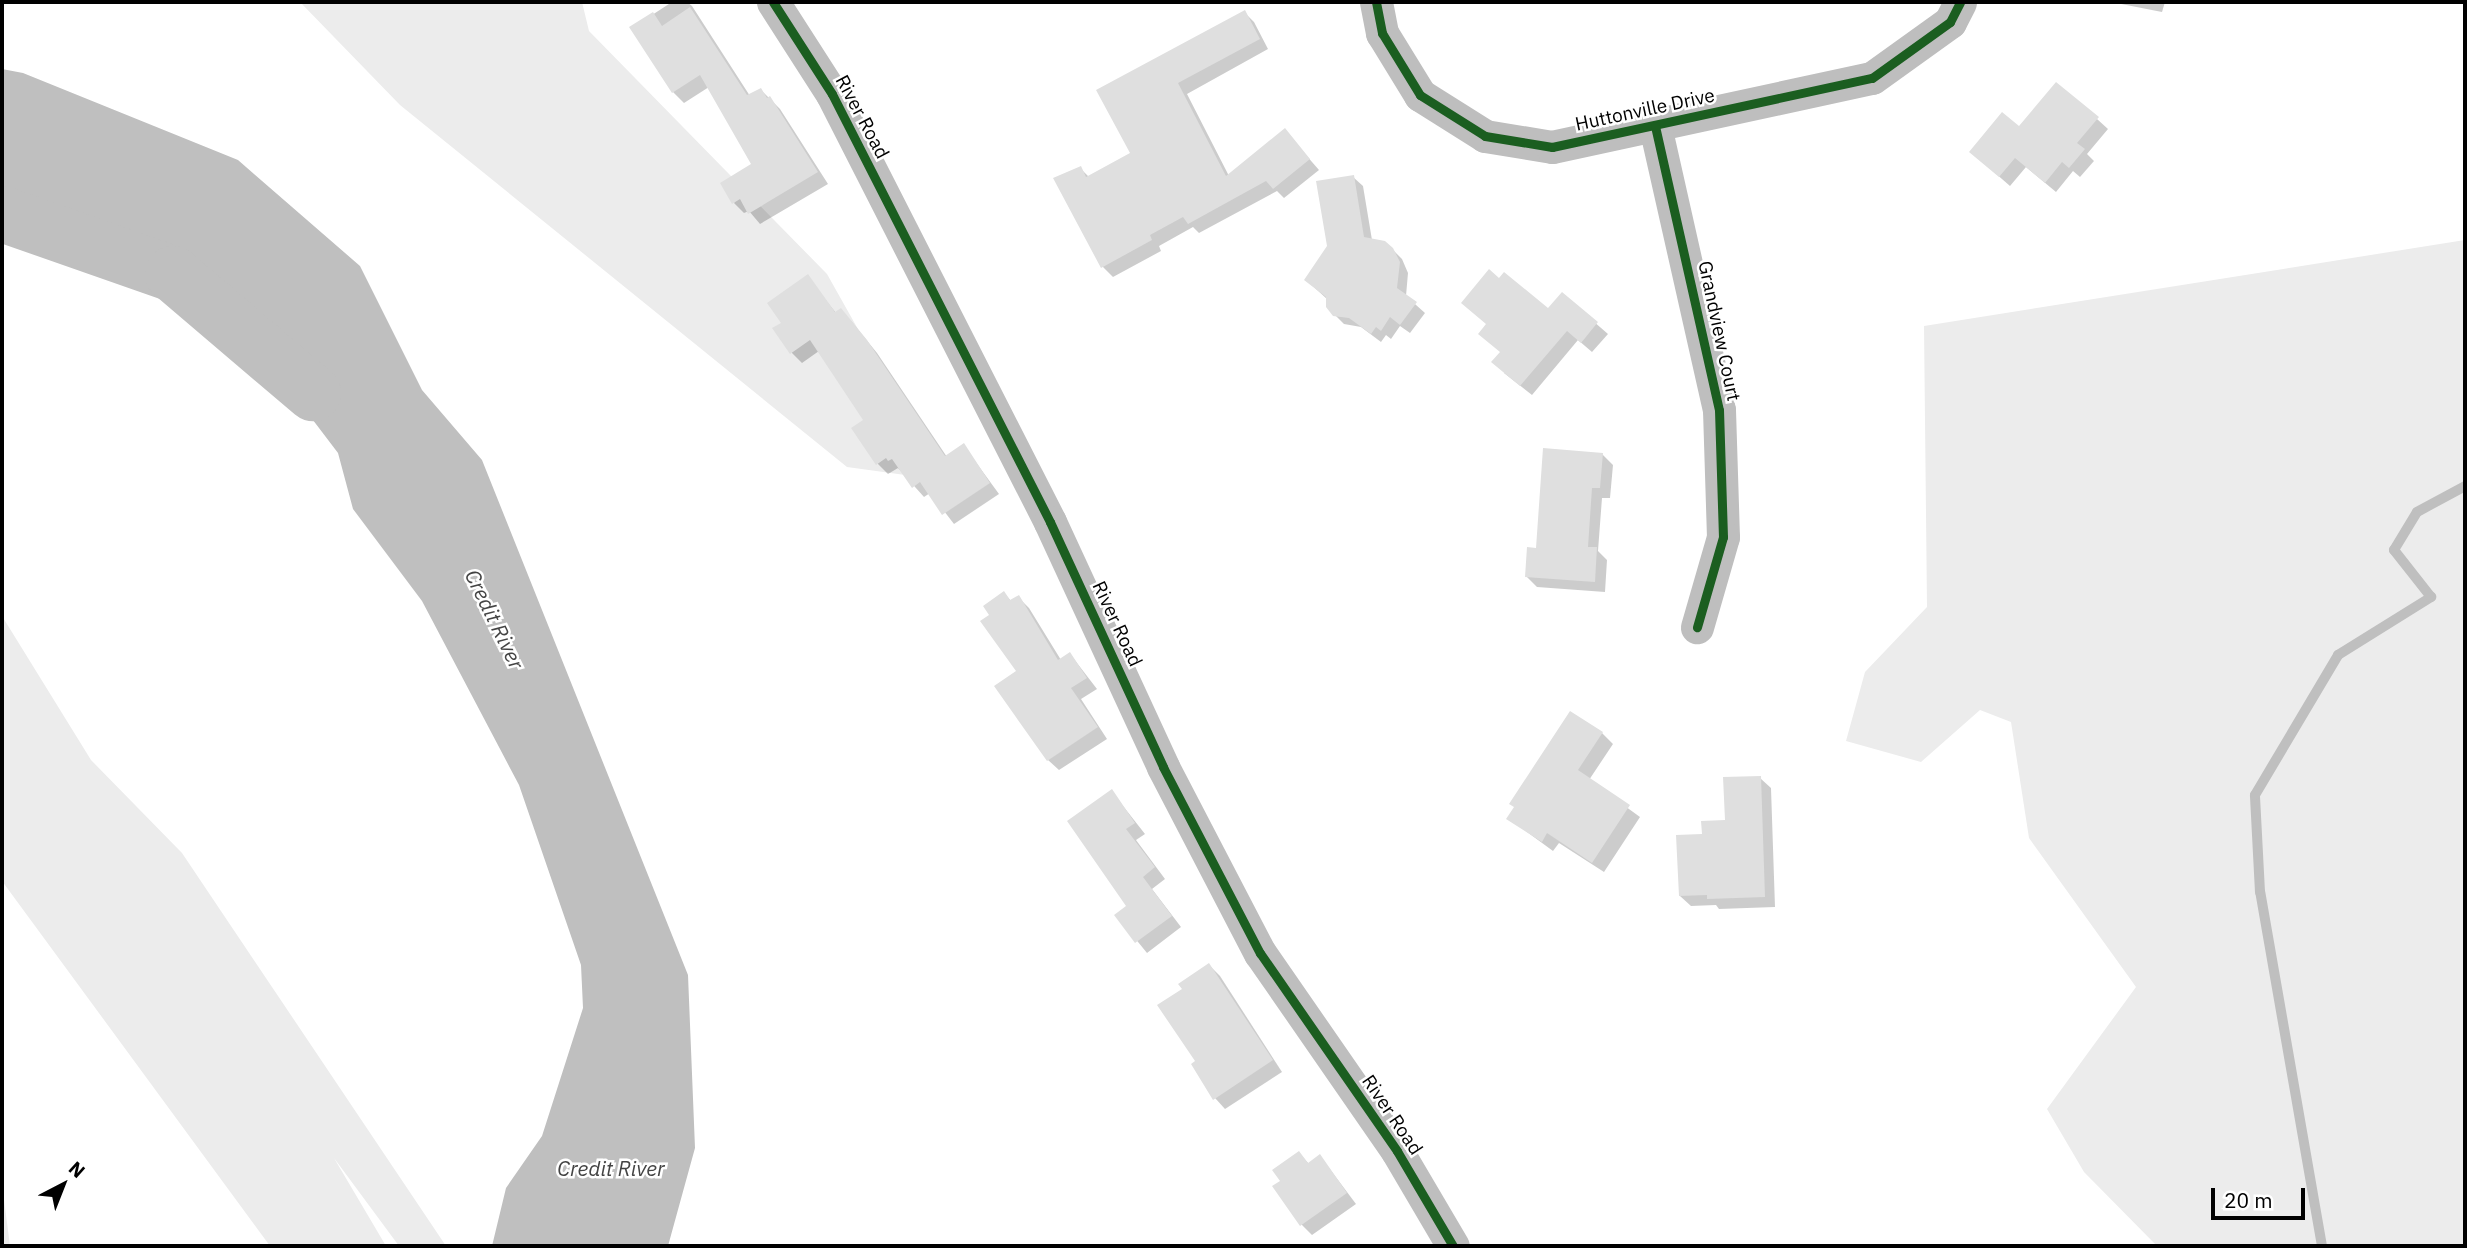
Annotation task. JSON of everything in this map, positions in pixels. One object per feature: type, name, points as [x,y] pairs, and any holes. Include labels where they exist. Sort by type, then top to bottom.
[{"type":"street","name":"River Road","points":[[773,2],[832,94],[1051,522],[1163,767],[1260,953],[1397,1151],[1453,1246]]},
{"type":"street","name":"Huttonville Drive","points":[[1376,2],[1382,33],[1420,95],[1485,136],[1552,147],[1872,78],[1950,22],[1960,2]]},
{"type":"street","name":"Grandview Court","points":[[1655,126],[1719,410],[1723,537],[1697,627]]},
{"type":"shaded area","points":[[300,2],[582,2],[589,31],[827,274],[931,459],[927,478],[847,467],[400,105]]},
{"type":"shaded area","points":[[2465,240],[2465,1246],[2157,1246],[2084,1172],[2047,1109],[2136,987],[2029,838],[2011,722],[1980,710],[1921,762],[1846,741],[1865,672],[1927,607],[1924,326]]},
{"type":"shaded area","points":[[2,616],[91,760],[182,853],[446,1246],[399,1246],[334,1158],[386,1246],[270,1246],[2,881]]},
{"type":"shaded area","points":[[2,1184],[10,1246],[2,1246]]},
{"type":"water","name":"Credit River","points":[[2,69],[23,73],[238,160],[360,266],[422,390],[482,460],[688,975],[695,1148],[668,1246],[492,1246],[506,1188],[542,1136],[583,1008],[581,965],[519,785],[422,601],[353,509],[338,453],[221,299],[29,196],[2,187]]},
{"type":"building","points":[[690,7],[747,95],[761,88],[767,98],[770,96],[818,172],[748,214],[740,199],[732,204],[720,183],[751,164],[700,75],[672,93],[629,27],[653,12],[662,26]]},
{"type":"building","points":[[1245,10],[1260,39],[1178,83],[1226,176],[1285,128],[1310,159],[1273,189],[1266,181],[1188,224],[1183,217],[1150,235],[1152,240],[1101,268],[1053,178],[1081,166],[1086,177],[1130,153],[1096,90]]},
{"type":"building","points":[[2056,82],[2099,117],[2077,143],[2085,149],[2069,168],[2062,162],[2045,183],[2015,158],[1999,177],[1969,152],[2002,112],[2019,126]]},
{"type":"building","points":[[1354,175],[1364,237],[1385,241],[1393,248],[1400,262],[1397,288],[1417,302],[1400,325],[1390,317],[1381,331],[1376,327],[1371,334],[1349,318],[1333,316],[1326,307],[1326,297],[1304,280],[1327,246],[1316,181]]},
{"type":"building","points":[[1489,269],[1499,278],[1504,272],[1548,308],[1562,292],[1598,322],[1581,343],[1567,331],[1520,386],[1491,362],[1500,352],[1478,334],[1486,324],[1461,303]]},
{"type":"building","points":[[808,274],[835,312],[841,308],[867,340],[945,456],[964,443],[990,483],[942,515],[920,482],[912,488],[892,459],[888,461],[886,458],[876,465],[851,428],[863,420],[810,340],[790,354],[772,328],[781,323],[767,303]]},
{"type":"building","points":[[1543,448],[1603,453],[1600,488],[1592,488],[1588,547],[1597,547],[1595,582],[1525,577],[1527,547],[1536,548]]},
{"type":"building","points":[[1004,591],[1010,600],[1019,595],[1058,660],[1070,652],[1087,678],[1071,688],[1098,727],[1047,761],[994,686],[1016,671],[980,621],[989,615],[983,606]]},
{"type":"building","points":[[1570,711],[1603,732],[1578,770],[1630,805],[1592,863],[1547,833],[1542,842],[1506,819],[1514,807],[1509,804]]},
{"type":"building","points":[[1761,776],[1765,897],[1707,899],[1707,895],[1679,896],[1676,835],[1702,834],[1701,821],[1725,820],[1723,777]]},
{"type":"building","points":[[1112,789],[1135,823],[1126,829],[1155,867],[1143,877],[1172,916],[1135,943],[1114,915],[1126,906],[1067,821]]},
{"type":"building","points":[[1209,963],[1273,1060],[1213,1100],[1191,1064],[1195,1061],[1157,1005],[1182,989],[1178,984]]},
{"type":"building","points":[[1299,1151],[1308,1163],[1320,1154],[1347,1193],[1300,1226],[1272,1186],[1280,1181],[1272,1170]]},
{"type":"waterway","name":"Credit River","points":[[2,214],[173,274],[313,393]]},
{"type":"waterway","points":[[2322,1246],[2260,892],[2255,795],[2338,655],[2431,597],[2394,550],[2417,512],[2465,486]]},
{"type":"cycle path","points":[[773,2],[832,94],[1050,522],[1163,767],[1260,953],[1397,1151],[1453,1246]]},
{"type":"cycle path","points":[[1376,2],[1382,33],[1420,95],[1485,136],[1552,147],[1872,78],[1950,22],[1960,2]]},
{"type":"cycle path","points":[[1655,126],[1719,410],[1723,537],[1697,627]]}]
